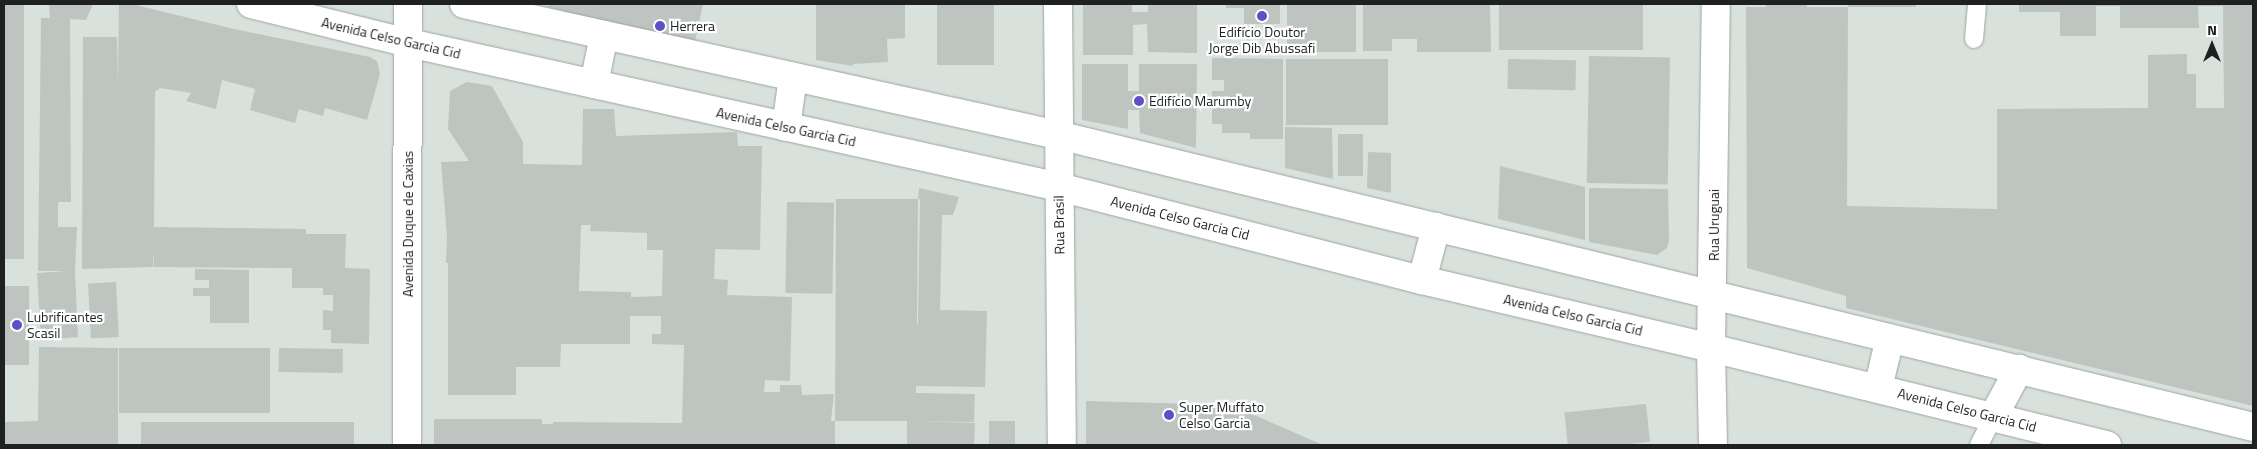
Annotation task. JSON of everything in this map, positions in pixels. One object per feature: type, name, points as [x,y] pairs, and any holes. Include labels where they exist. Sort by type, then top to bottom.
[{"type":"main road","name":"Avenida Celso Garcia Cid","points":[[251,4],[409,43],[1059,187],[1422,280],[1878,388],[2107,445]]},
{"type":"main road","name":"Avenida Duque de Caxias","points":[[407,445],[408,4]]},
{"type":"main road","points":[[464,4],[1058,136],[2253,427]]},
{"type":"main road","name":"Rua Brasil","points":[[1058,4],[1062,445]]},
{"type":"main road","name":"Rua Uruguai","points":[[1713,445],[1711,348],[1716,4]]},
{"type":"main road","points":[[594,84],[604,35]]},
{"type":"main road","points":[[786,127],[794,77]]},
{"type":"main road","points":[[1422,280],[1436,228]]},
{"type":"main road","points":[[1878,388],[1890,338]]},
{"type":"main road","points":[[1993,417],[2019,370]]},
{"type":"lane","points":[[1974,39],[1977,4]]},
{"type":"lane","points":[[1979,445],[1993,417]]},
{"type":"building","points":[[4,4],[24,4],[24,259],[4,259]]},
{"type":"building","points":[[49,4],[93,4],[86,20],[70,19],[71,202],[58,202],[58,227],[77,227],[75,271],[78,337],[41,340],[37,273],[67,271],[38,271],[41,18],[50,18]]},
{"type":"building","points":[[119,4],[132,4],[234,29],[370,57],[377,61],[380,74],[367,120],[325,108],[323,116],[299,109],[295,123],[250,110],[255,89],[222,80],[216,109],[186,101],[191,93],[160,88],[155,92],[154,227],[306,229],[306,234],[346,234],[345,268],[370,269],[369,344],[331,343],[331,330],[323,330],[323,310],[333,311],[333,295],[323,295],[323,288],[292,288],[292,268],[154,267],[153,250],[153,267],[82,269],[83,37],[117,37],[118,83]]},
{"type":"building","name":"Herrera","points":[[549,4],[703,4],[694,46],[548,7]]},
{"type":"building","points":[[816,4],[905,4],[905,38],[887,39],[888,62],[853,64],[853,66],[816,60]]},
{"type":"building","points":[[937,4],[994,4],[994,65],[937,65]]},
{"type":"building","name":"Edifício Marumby","points":[[1083,4],[1132,4],[1132,12],[1148,12],[1148,4],[1197,4],[1197,53],[1148,52],[1147,24],[1133,25],[1133,55],[1083,55]]},
{"type":"building","name":"Edifício Doutor Jorge Dib Abussafi","points":[[1226,4],[1280,4],[1280,24],[1244,24],[1244,8],[1226,8]]},
{"type":"building","points":[[1287,4],[1356,4],[1356,52],[1287,52]]},
{"type":"building","points":[[1363,4],[1490,4],[1491,52],[1417,52],[1417,39],[1392,39],[1392,51],[1363,51]]},
{"type":"building","points":[[1499,4],[1643,4],[1643,50],[1499,50]]},
{"type":"building","points":[[1766,4],[1848,7],[1847,206],[1997,209],[1997,109],[2148,108],[2148,55],[2187,54],[2187,74],[2196,74],[2196,108],[2224,108],[2223,6],[2198,6],[2199,28],[2120,28],[2120,6],[2096,6],[2096,36],[2060,36],[2060,12],[2019,12],[2019,4],[2253,4],[2253,406],[1846,308],[1846,296],[1747,268],[1746,7],[1766,7]]},
{"type":"building","points":[[1848,4],[1916,4],[1916,7],[1848,7]]},
{"type":"building","points":[[1589,56],[1670,57],[1668,184],[1587,183]]},
{"type":"building","points":[[1212,58],[1283,59],[1283,139],[1250,139],[1250,133],[1222,133],[1222,124],[1212,124],[1212,91],[1224,91],[1224,80],[1212,80]]},
{"type":"building","points":[[1286,59],[1388,59],[1388,125],[1286,125]]},
{"type":"building","points":[[1508,59],[1576,60],[1575,90],[1507,89]]},
{"type":"building","name":"Edifício Marumby","points":[[1082,64],[1128,64],[1128,91],[1139,91],[1139,64],[1197,64],[1196,148],[1140,133],[1139,110],[1128,110],[1128,129],[1082,120]]},
{"type":"building","points":[[467,82],[492,86],[523,142],[523,164],[582,165],[583,109],[614,109],[616,136],[737,132],[738,146],[762,146],[760,250],[715,249],[714,279],[728,280],[727,295],[792,297],[790,381],[765,380],[764,392],[780,392],[780,385],[801,385],[802,395],[834,394],[831,421],[835,421],[835,445],[434,445],[434,419],[542,419],[542,424],[553,424],[553,422],[682,423],[684,345],[652,344],[652,334],[661,334],[661,316],[630,316],[630,344],[561,344],[560,367],[516,367],[516,395],[448,395],[448,263],[446,263],[447,236],[441,162],[469,161],[448,129],[450,91]],"holes":[[[581,225],[591,225],[590,231],[647,233],[647,250],[663,250],[662,296],[631,297],[631,292],[579,291]]]},
{"type":"building","points":[[1285,127],[1332,128],[1333,179],[1285,168]]},
{"type":"building","points":[[1338,134],[1363,134],[1363,176],[1338,176]]},
{"type":"building","points":[[1368,152],[1391,153],[1391,193],[1367,188]]},
{"type":"building","points":[[1500,166],[1585,187],[1585,240],[1498,219]]},
{"type":"building","points":[[919,188],[959,197],[953,215],[942,215],[940,310],[987,311],[985,387],[916,386],[916,393],[975,394],[974,422],[916,421],[975,423],[974,445],[907,445],[907,421],[835,421],[836,199],[918,199]],"holes":[[[918,199],[920,199],[918,324],[917,324]]]},
{"type":"building","points":[[1589,188],[1668,189],[1669,240],[1667,248],[1657,255],[1589,242]]},
{"type":"building","points":[[787,202],[834,203],[832,294],[785,293]]},
{"type":"building","points":[[195,269],[249,270],[249,323],[210,323],[210,296],[193,296],[193,288],[209,288],[209,280],[195,280]]},
{"type":"building","points":[[116,282],[119,337],[91,338],[88,283]]},
{"type":"building","name":"Lubrificantes Scasil","points":[[4,286],[29,286],[29,365],[4,365]]},
{"type":"building","points":[[39,347],[118,348],[118,445],[4,445],[4,422],[38,421]]},
{"type":"building","points":[[119,348],[270,348],[270,413],[119,413]]},
{"type":"building","points":[[279,348],[343,349],[343,373],[279,372]]},
{"type":"building","name":"Super Muffato Celso Garcia","points":[[1086,401],[1231,405],[1323,445],[1086,445]]},
{"type":"building","points":[[1646,404],[1650,442],[1619,445],[1568,445],[1564,413]]},
{"type":"building","points":[[989,421],[1015,421],[1015,445],[989,445]]},
{"type":"building","points":[[141,422],[354,422],[354,445],[141,445]]},
{"type":"place","name":"Edifício Doutor Jorge Dib Abussafi","points":[[1262,16]]},
{"type":"place","name":"Herrera","points":[[660,26]]},
{"type":"place","name":"Edifício Marumby","points":[[1139,101]]},
{"type":"place","name":"Lubrificantes Scasil","points":[[17,325]]},
{"type":"place","name":"Super Muffato Celso Garcia","points":[[1169,415]]}]
